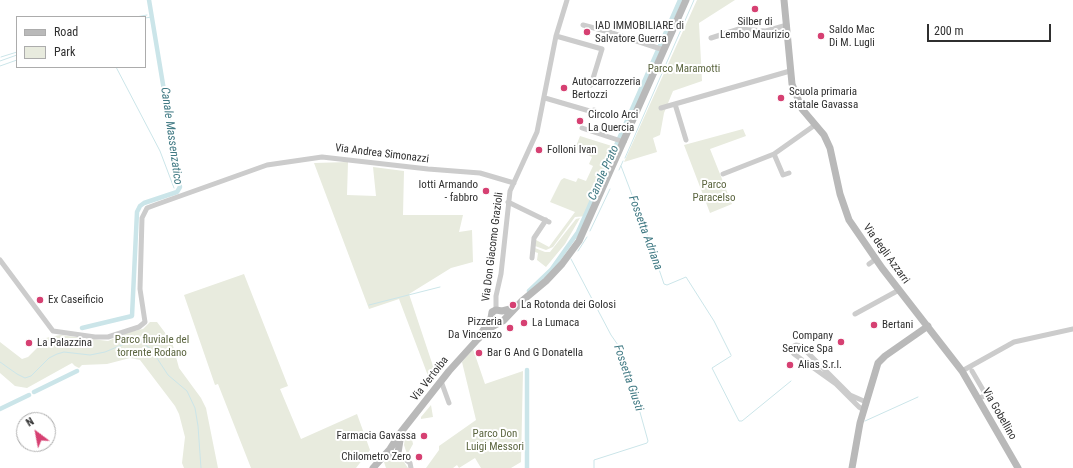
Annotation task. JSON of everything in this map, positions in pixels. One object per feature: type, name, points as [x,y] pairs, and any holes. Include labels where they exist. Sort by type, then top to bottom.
[{"type":"street","name":"Via Don Giacomo Grazioli","points":[[499,311],[496,296],[501,274],[508,202],[514,183],[537,132],[546,98],[556,36],[567,0]]},
{"type":"street","points":[[516,307],[491,314],[494,321],[504,319],[552,276],[579,241],[661,48],[686,0]]},
{"type":"street","name":"Via degli Azzarri","points":[[784,0],[792,84],[799,103],[824,135],[830,148],[846,214],[899,290],[962,370]]},
{"type":"street","points":[[583,25],[661,48]]},
{"type":"street","points":[[711,38],[739,29],[766,31],[787,25]]},
{"type":"street","points":[[556,36],[602,49],[603,52],[591,85]]},
{"type":"street","points":[[662,108],[790,71]]},
{"type":"street","points":[[546,98],[593,112],[594,110]]},
{"type":"street","points":[[675,104],[686,140]]},
{"type":"street","points":[[723,174],[774,154],[815,124]]},
{"type":"street","points":[[582,128],[622,141]]},
{"type":"street","points":[[774,154],[783,175],[790,173]]},
{"type":"street","name":"Via Andrea Simonazzi","points":[[0,260],[53,331],[95,338],[108,337],[139,327],[145,322],[140,289],[141,222],[144,212],[151,206],[267,165],[322,157],[428,169],[480,173],[514,183]]},
{"type":"street","points":[[508,202],[548,221],[534,239],[532,258]]},
{"type":"street","points":[[869,264],[876,259]]},
{"type":"street","points":[[855,314],[899,290]]},
{"type":"street","points":[[499,311],[504,319]]},
{"type":"street","name":"Via Vertoiba","points":[[396,451],[401,432],[441,381],[494,321]]},
{"type":"street","points":[[852,468],[865,406],[878,363],[885,356],[928,326]]},
{"type":"street","points":[[962,370],[1014,342],[1073,329]]},
{"type":"street","points":[[796,345],[801,346],[850,396],[865,406],[859,407],[836,384],[794,354],[791,350],[792,347],[796,345]]},
{"type":"street","name":"Via Gobellino","points":[[962,370],[1018,468]]},
{"type":"street","points":[[972,371],[986,395],[978,399]]},
{"type":"street","points":[[441,381],[449,403]]},
{"type":"street","points":[[373,468],[380,459],[396,451],[410,463],[411,468]]},
{"type":"green space","name":"Parco Maramotti","points":[[697,0],[735,0],[699,23],[702,81],[673,91],[664,113],[660,135],[653,138],[657,152],[624,162]]},
{"type":"green space","name":"Parco Paracelso","points":[[743,129],[746,136],[710,149],[732,204],[710,213],[684,145]]},
{"type":"green space","points":[[580,136],[615,147],[585,215],[587,216],[575,217],[553,247],[546,250],[535,246],[536,240],[549,247],[575,212],[550,202],[561,180],[564,178],[576,182],[578,178],[586,181],[593,166],[589,164],[592,157],[575,149]]},
{"type":"green space","points":[[348,162],[347,195],[376,196],[373,167],[404,171],[403,215],[463,215],[459,232],[472,230],[473,262],[451,268],[409,294],[436,375],[430,381],[399,299],[369,309],[314,163]]},
{"type":"green space","points":[[580,218],[565,244],[546,267],[537,260],[538,253],[535,252],[535,248],[545,252],[550,252],[576,219]]},
{"type":"green space","points":[[244,274],[288,386],[280,389],[301,439],[357,414],[370,450],[356,468],[251,468],[218,384],[215,385],[184,295]]},
{"type":"green space","name":"Parco fluviale del torrente Rodano","points":[[150,322],[157,322],[172,342],[179,368],[201,398],[206,408],[218,468],[184,468],[182,463],[185,437],[179,414],[175,406],[140,360],[130,358],[107,364],[82,365],[79,368],[72,363],[27,388],[15,386],[0,373],[0,342],[22,359],[28,357],[37,348],[42,339],[60,335],[108,341],[129,332],[143,329]]},
{"type":"green space","name":"Parco Don Luigi Messori","points":[[473,349],[485,384],[523,371],[521,462],[511,468],[481,468],[475,458],[459,468],[457,465],[453,468],[426,468],[439,450],[439,446],[476,420],[462,362]]},
{"type":"green space","points":[[431,405],[433,417],[421,419],[421,417]]},
{"type":"green space","points":[[410,430],[413,444],[408,453],[410,455],[408,457],[404,445],[405,438]]},
{"type":"green space","points":[[399,459],[404,462],[408,468],[386,468],[384,462]]},
{"type":"waterway","name":"Canale Massenzatico","points":[[82,328],[132,316],[137,212],[140,206],[144,203],[177,192],[180,187],[149,0]]},
{"type":"waterway","name":"Canale Prato","points":[[529,291],[551,270],[578,232],[680,0]]},
{"type":"waterway","name":"Fossetta Giusti","points":[[625,158],[694,0]]},
{"type":"waterway","points":[[142,16],[147,15]]},
{"type":"waterway","name":"Canale Massenzatico","points":[[146,18],[152,17]]},
{"type":"waterway","points":[[1,57],[16,52]]},
{"type":"waterway","points":[[0,61],[16,55]]},
{"type":"waterway","points":[[0,66],[16,60]]},
{"type":"waterway","points":[[117,68],[160,151],[174,188]]},
{"type":"waterway","name":"Fossetta Giusti","points":[[619,170],[623,161]]},
{"type":"waterway","name":"Fossetta Adriana","points":[[621,166],[664,284],[667,285],[686,277],[714,321],[731,355]]},
{"type":"waterway","name":"Fossetta Giusti","points":[[590,231],[610,189]]},
{"type":"waterway","name":"Fossetta Giusti","points":[[578,251],[587,237]]},
{"type":"waterway","name":"Fossetta Giusti","points":[[571,259],[611,335],[618,345],[633,387],[648,441],[647,443],[594,460],[594,468]]},
{"type":"waterway","points":[[369,305],[440,287]]},
{"type":"waterway","points":[[0,362],[25,378],[31,376],[49,358],[57,354],[64,352],[90,355],[105,352],[129,342],[140,341],[151,349],[168,375],[187,391],[195,408],[201,468]]},
{"type":"waterway","name":"Fossetta Adriana","points":[[731,356],[712,368],[739,421],[742,421],[791,381]]},
{"type":"waterway","name":"Canale Prato","points":[[527,370],[527,468]]},
{"type":"waterway","name":"Canale Massenzatico","points":[[34,392],[77,371]]},
{"type":"waterway","name":"Canale Massenzatico","points":[[0,409],[29,395]]},
{"type":"waterway","points":[[865,421],[918,397]]},
{"type":"place","name":"Silber di Lembo Maurizio","points":[[755,9]]},
{"type":"place","name":"IAD IMMOBILIARE di Salvatore Guerra","points":[[587,32]]},
{"type":"place","name":"Saldo Mac Di M. Lugli","points":[[821,36]]},
{"type":"place","name":"Autocarrozzeria Bertozzi","points":[[564,88]]},
{"type":"place","name":"Scuola primaria statale Gavassa","points":[[781,98]]},
{"type":"place","name":"Circolo Arci La Quercia","points":[[580,121]]},
{"type":"place","name":"Folloni Ivan","points":[[539,150]]},
{"type":"place","name":"Iotti Armando - fabbro","points":[[486,191]]},
{"type":"place","name":"Ex Caseificio","points":[[40,300]]},
{"type":"place","name":"La Rotonda dei Golosi","points":[[513,305]]},
{"type":"place","name":"La Lumaca","points":[[524,323]]},
{"type":"place","name":"Bertani","points":[[874,325]]},
{"type":"place","name":"Pizzeria Da Vincenzo","points":[[510,328]]},
{"type":"place","name":"Company Service Spa","points":[[841,342]]},
{"type":"place","name":"La Palazzina","points":[[29,343]]},
{"type":"place","name":"Bar G And G Donatella","points":[[479,353]]},
{"type":"place","name":"Alias S.r.l.","points":[[790,365]]},
{"type":"place","name":"Farmacia Gavassa","points":[[424,436]]},
{"type":"place","name":"Chilometro Zero","points":[[419,457]]}]
